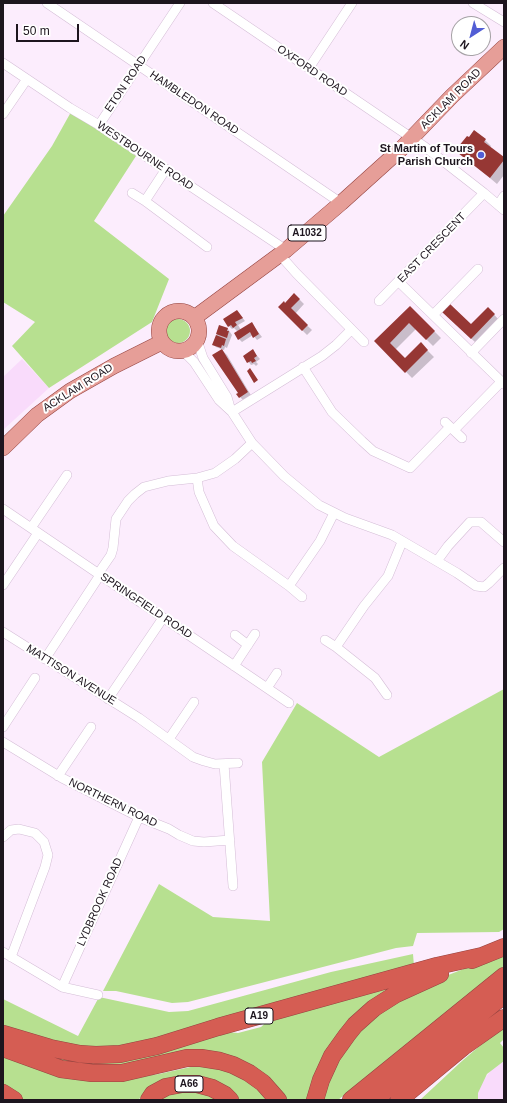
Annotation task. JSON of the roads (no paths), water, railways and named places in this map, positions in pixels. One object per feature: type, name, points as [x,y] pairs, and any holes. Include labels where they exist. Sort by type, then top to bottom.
[{"type":"highway","name":"A19","points":[[315,1100],[326,1068],[336,1051],[347,1035],[374,1008],[407,988],[504,946]]},
{"type":"highway","name":"A19","points":[[3,1034],[50,1048],[80,1054],[120,1054],[157,1046],[218,1027],[437,966],[482,956]]},
{"type":"highway","points":[[351,1100],[504,976]]},
{"type":"highway","points":[[374,1100],[504,995]]},
{"type":"highway","points":[[399,1100],[463,1047],[504,1019]]},
{"type":"highway","points":[[415,1100],[504,1019]]},
{"type":"highway","points":[[3,1048],[60,1068],[92,1073],[122,1073],[187,1058],[201,1058],[220,1061],[233,1065],[249,1073],[263,1083],[277,1098]]},
{"type":"highway","name":"A66","points":[[149,1100],[153,1094],[166,1087],[182,1084],[197,1084],[212,1088],[225,1095],[230,1100]]},
{"type":"highway","points":[[3,1093],[14,1100]]},
{"type":"main road","name":"ACKLAM ROAD","points":[[194,318],[283,253],[341,203],[412,138],[452,96],[504,47]]},
{"type":"main road","points":[[183,312],[194,318],[199,329],[197,340],[194,345],[183,351],[171,349],[162,342],[159,329],[165,317],[170,313],[183,312]]},
{"type":"main road","name":"ACKLAM ROAD","points":[[3,448],[37,414],[70,391],[114,366],[162,342]]},
{"type":"street","name":"HAMBLEDON ROAD","points":[[48,3],[341,203]]},
{"type":"street","name":"ETON ROAD","points":[[99,125],[138,64],[180,3]]},
{"type":"street","name":"OXFORD ROAD","points":[[213,3],[412,138],[501,207]]},
{"type":"street","points":[[309,68],[352,3]]},
{"type":"street","points":[[473,3],[504,22]]},
{"type":"street","name":"WESTBOURNE ROAD","points":[[3,63],[166,169],[283,253],[296,273],[364,342]]},
{"type":"street","points":[[3,114],[27,79]]},
{"type":"street","points":[[144,201],[166,169]]},
{"type":"street","points":[[132,193],[206,247]]},
{"type":"street","name":"EAST CRESCENT","points":[[379,301],[484,193]]},
{"type":"street","points":[[501,207],[504,196]]},
{"type":"street","points":[[433,315],[478,269]]},
{"type":"street","points":[[303,367],[332,412],[356,436],[373,451],[410,468],[450,426],[502,383],[399,282]]},
{"type":"street","points":[[471,353],[504,319]]},
{"type":"street","points":[[232,412],[336,345],[351,330]]},
{"type":"street","points":[[197,340],[203,358],[227,397],[232,412]]},
{"type":"street","points":[[183,351],[194,362],[220,400],[232,412],[252,442],[284,476],[319,505],[344,518],[392,535],[476,586],[484,587],[490,583],[504,568]]},
{"type":"street","points":[[450,426],[462,438]]},
{"type":"street","points":[[45,659],[111,555],[116,519],[128,501],[144,487],[168,481],[197,478],[215,473],[235,459],[252,442]]},
{"type":"street","points":[[3,585],[67,475]]},
{"type":"street","points":[[197,478],[199,492],[214,526],[233,546],[302,597]]},
{"type":"street","name":"SPRINGFIELD ROAD","points":[[3,509],[289,703]]},
{"type":"street","points":[[288,586],[320,541],[334,513]]},
{"type":"street","points":[[437,561],[448,546],[470,522],[481,522],[504,542]]},
{"type":"street","points":[[336,647],[364,606],[388,576],[402,542]]},
{"type":"street","points":[[108,699],[163,618]]},
{"type":"street","name":"MATTISON AVENUE","points":[[3,632],[139,718],[193,757],[204,761],[224,764],[238,763]]},
{"type":"street","points":[[234,666],[255,634]]},
{"type":"street","points":[[235,635],[248,645]]},
{"type":"street","points":[[326,640],[375,678],[387,695]]},
{"type":"street","points":[[267,688],[277,673]]},
{"type":"street","points":[[3,727],[35,678]]},
{"type":"street","points":[[169,739],[194,702]]},
{"type":"street","points":[[58,776],[91,728]]},
{"type":"street","name":"NORTHERN ROAD","points":[[3,742],[58,776],[138,817],[169,829],[179,836],[193,841],[204,842],[230,840]]},
{"type":"street","points":[[224,764],[232,886]]},
{"type":"street","name":"LYDBROOK ROAD","points":[[62,987],[138,817]]},
{"type":"street","points":[[3,837],[11,830],[19,829],[36,833],[44,842],[48,855],[45,867],[7,955],[62,987],[98,995]]},
{"type":"place","name":"St Martin of Tours Parish Church","points":[[481,155]]}]
